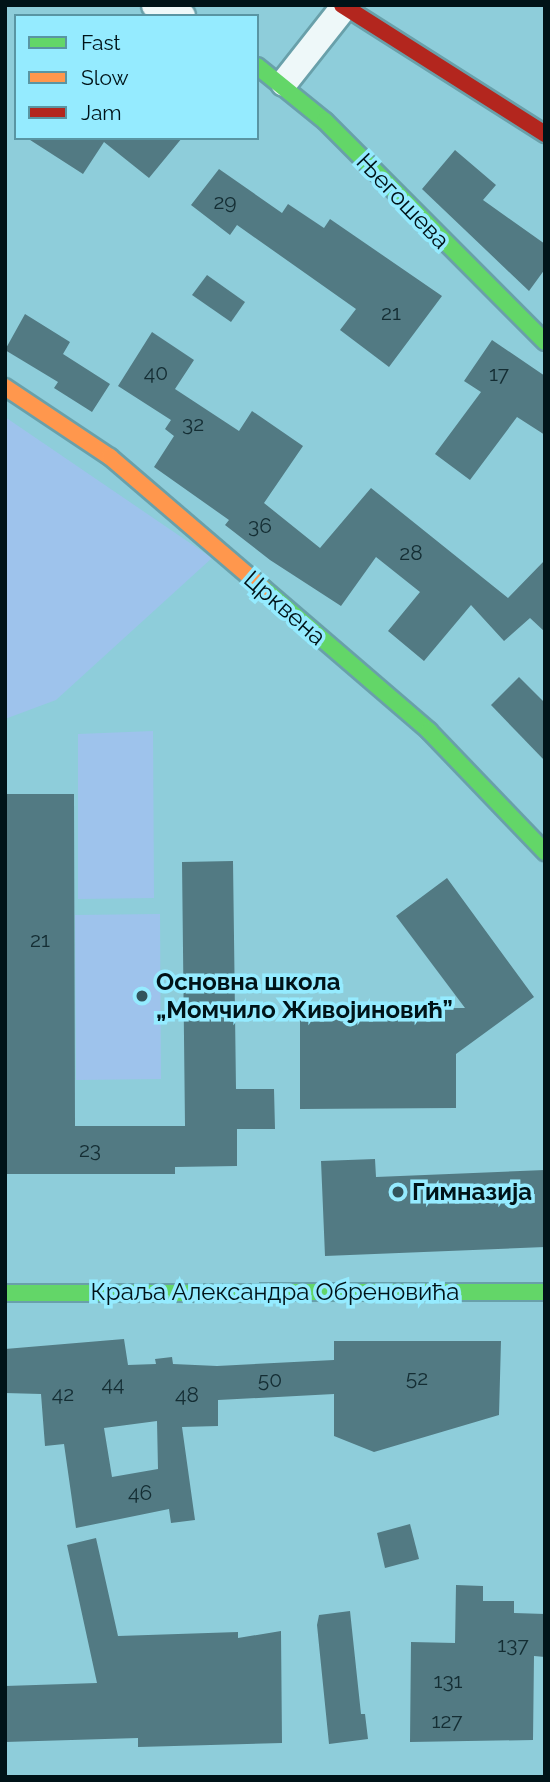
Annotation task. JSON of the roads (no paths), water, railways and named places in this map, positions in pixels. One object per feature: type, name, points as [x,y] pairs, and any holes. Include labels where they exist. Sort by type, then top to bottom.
[{"type":"street","points":[[155,5],[177,14]]},
{"type":"street","points":[[284,83],[343,6],[545,134]]},
{"type":"street","name":"Његошева","points":[[259,67],[284,83],[545,342]]},
{"type":"street","name":"Црквена","points":[[5,387],[110,457],[419,723],[545,852]]},
{"type":"street","name":"Краља Александра Обреновића","points":[[5,1293],[545,1292]]},
{"type":"place","name":"Основна школа „Момчило Живојиновић”","points":[[142,996]]},
{"type":"place","name":"Гимназија","points":[[398,1192]]}]
